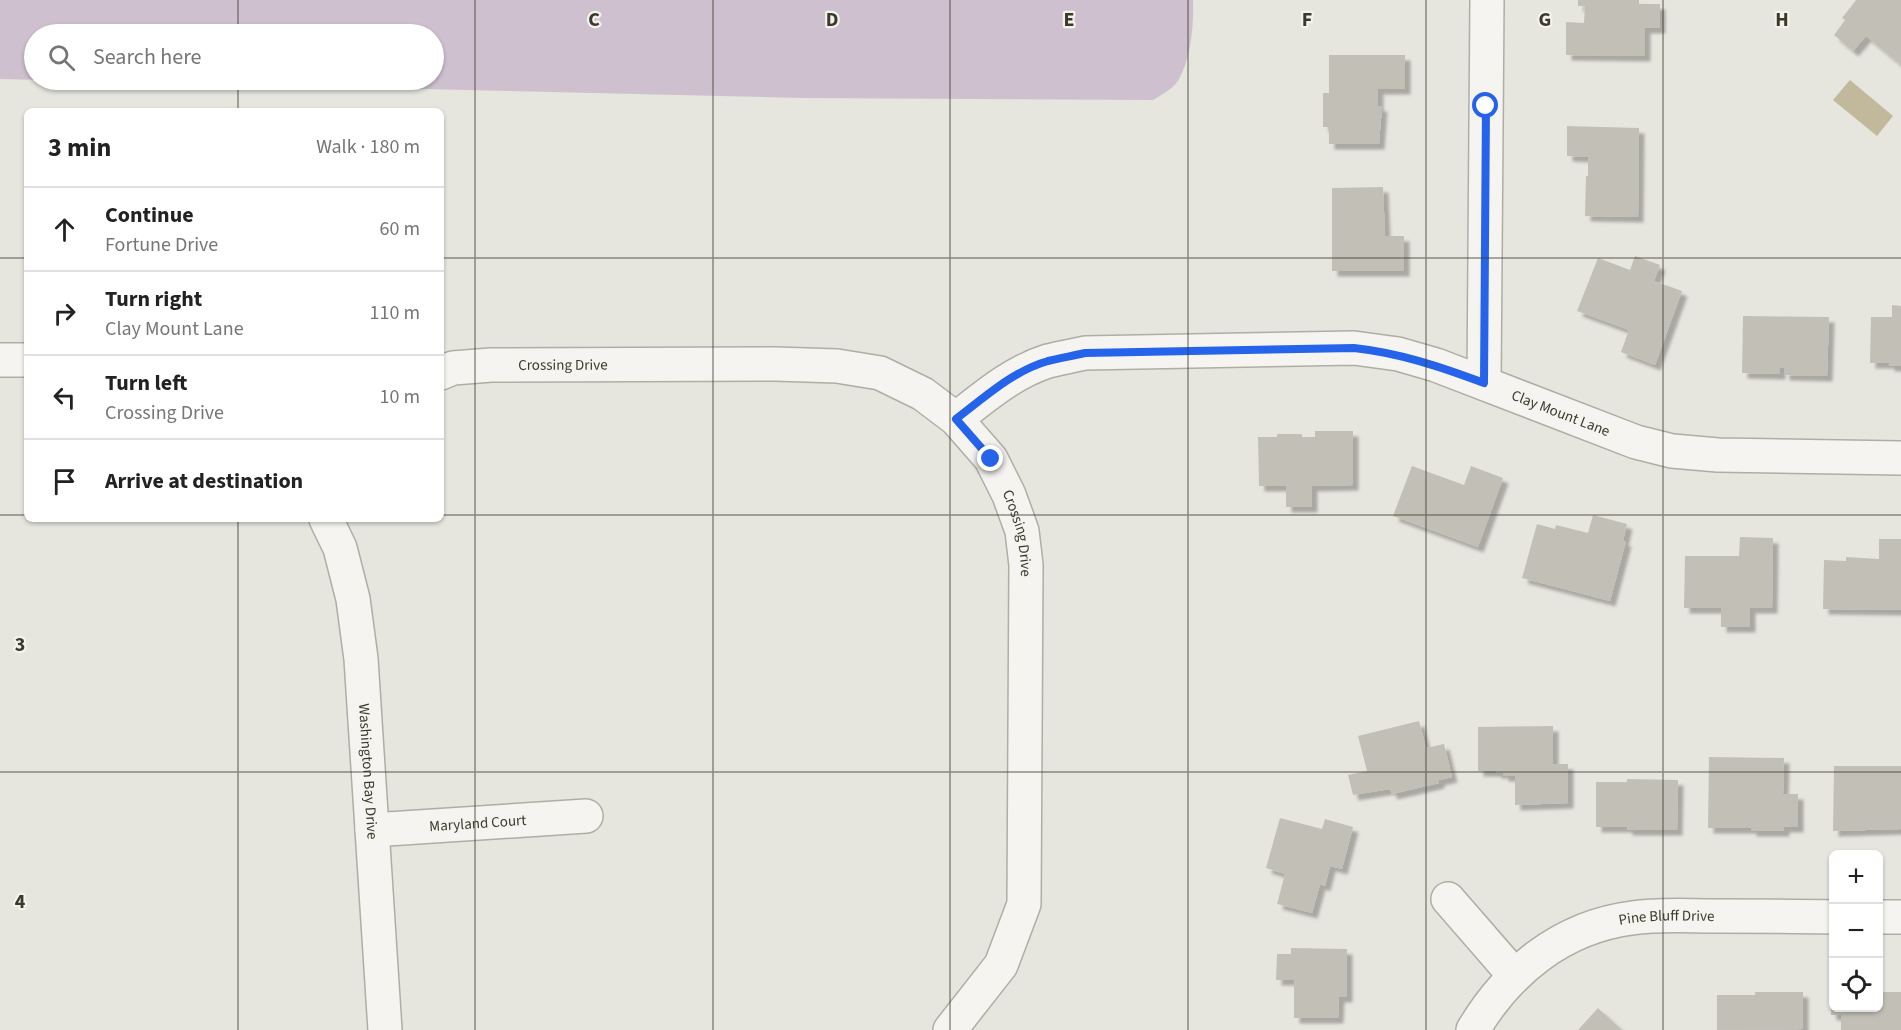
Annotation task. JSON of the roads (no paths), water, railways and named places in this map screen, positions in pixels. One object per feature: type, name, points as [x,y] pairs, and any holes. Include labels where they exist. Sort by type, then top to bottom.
[{"type":"street","points":[[1484,383],[1487,0]]},
{"type":"street","name":"Clay Mount Lane","points":[[956,419],[1024,370],[1085,353],[1354,348],[1398,354],[1436,365],[1636,442],[1672,451],[1718,455],[1901,458]]},
{"type":"street","points":[[0,360],[24,360]]},
{"type":"street","name":"Crossing Drive","points":[[444,371],[453,368],[491,365],[775,364],[837,366],[880,373],[923,394],[956,419],[991,459],[1009,495],[1022,531],[1026,566],[1024,904],[1001,965],[950,1030]]},
{"type":"street","name":"Washington Bay Drive","points":[[327,522],[340,548],[353,598],[361,659],[385,1030]]},
{"type":"street","name":"Maryland Court","points":[[372,830],[586,816]]},
{"type":"street","points":[[1448,899],[1514,975]]},
{"type":"street","name":"Pine Bluff Drive","points":[[1473,1030],[1514,975],[1539,955],[1563,940],[1617,920],[1658,916],[1829,917]]},
{"type":"street","points":[[1883,917],[1901,917]]}]
